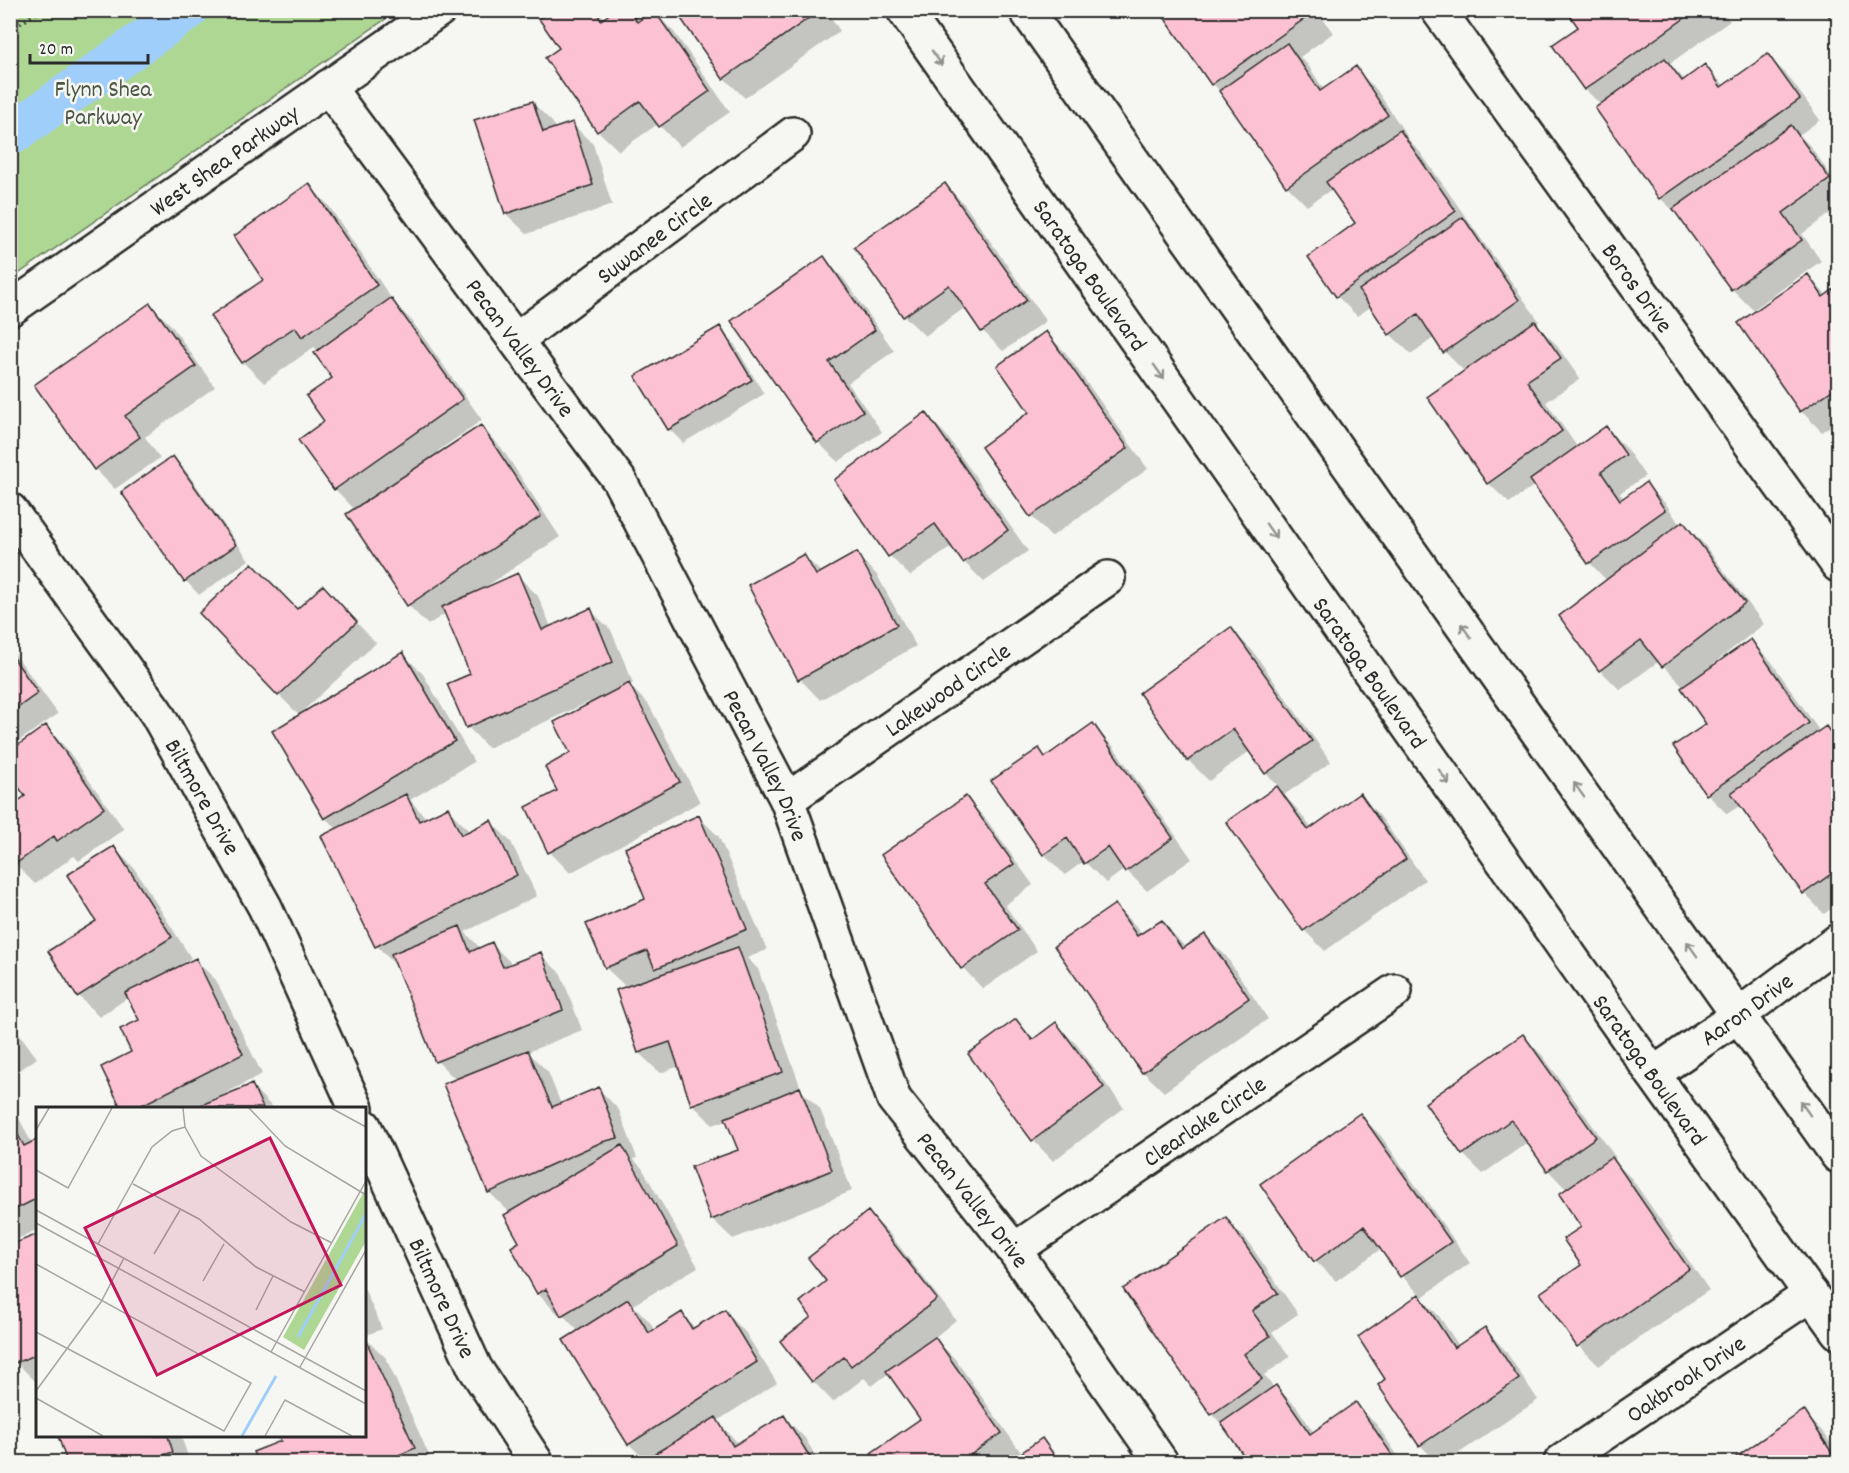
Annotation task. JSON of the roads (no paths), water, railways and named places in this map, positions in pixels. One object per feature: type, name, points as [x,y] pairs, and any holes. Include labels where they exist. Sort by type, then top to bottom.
[{"type":"street","name":"West Shea Parkway","points":[[10,309],[439,10]]},
{"type":"street","name":"Saratoga Boulevard","points":[[903,10],[1653,1074],[1839,1332]]},
{"type":"street","points":[[1026,10],[1839,1156]]},
{"type":"street","name":"Boros Drive","points":[[1438,10],[1839,565]]},
{"type":"street","name":"Pecan Valley Drive","points":[[328,87],[619,480],[788,800],[894,1099],[1014,1250],[1161,1462]]},
{"type":"street","name":"Suwanee Circle","points":[[516,340],[793,134]]},
{"type":"street","name":"Biltmore Drive","points":[[10,510],[156,712],[265,907],[356,1107]]},
{"type":"street","name":"Lakewood Circle","points":[[788,800],[1108,578]]},
{"type":"street","name":"Aaron Drive","points":[[1653,1074],[1739,1015],[1839,941]]},
{"type":"street","name":"Clearlake Circle","points":[[1014,1250],[1395,991]]},
{"type":"street","name":"Biltmore Drive","points":[[366,1130],[475,1368],[536,1462]]},
{"type":"street","name":"Oakbrook Drive","points":[[1561,1462],[1811,1294]]},
{"type":"waterway","points":[[10,135],[187,10]]},
{"type":"park label","name":"Flynn Shea Parkway","points":[[103,102]]}]
